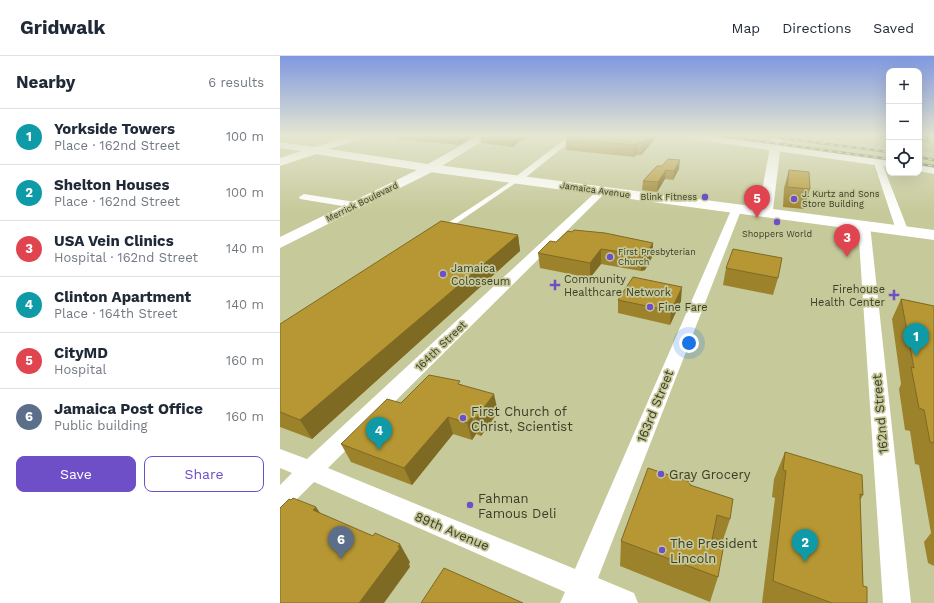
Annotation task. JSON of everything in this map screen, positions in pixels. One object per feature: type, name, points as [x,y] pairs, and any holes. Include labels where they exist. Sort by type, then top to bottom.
[{"type":"main road","name":"Jamaica Avenue","points":[[387,162],[934,235]]},
{"type":"main road","name":"Merrick Boulevard","points":[[280,243],[441,162]]},
{"type":"main road","points":[[765,212],[773,162]]},
{"type":"street","points":[[432,236],[517,180],[541,162]]},
{"type":"street","points":[[884,163],[902,230]]},
{"type":"street","points":[[922,169],[934,171]]},
{"type":"street","name":"164th Street","points":[[280,500],[602,191]]},
{"type":"street","points":[[304,197],[356,205]]},
{"type":"street","name":"163rd Street","points":[[577,594],[737,208]]},
{"type":"street","name":"162nd Street","points":[[864,225],[897,603]]},
{"type":"street","name":"89th Avenue","points":[[280,458],[577,594],[624,603]]},
{"type":"building","points":[[666,162],[679,162],[674,171],[666,170],[658,182],[643,181],[657,166],[662,166]]},
{"type":"building","points":[[789,170],[809,172],[810,189],[787,187]]},
{"type":"building","points":[[441,221],[518,235],[300,420],[280,412],[280,324]]},
{"type":"building","points":[[574,230],[605,233],[653,243],[645,255],[601,249],[590,263],[538,253],[550,241],[556,242],[568,231],[572,232]]},
{"type":"building","points":[[733,249],[782,258],[778,278],[726,268]]},
{"type":"building","points":[[633,277],[682,287],[671,311],[618,300]]},
{"type":"building","points":[[901,299],[934,306],[934,443],[930,442],[924,410],[919,408],[911,367],[914,368]]},
{"type":"building","points":[[429,375],[460,381],[458,384],[494,394],[476,418],[472,417],[467,423],[448,417],[404,468],[341,444],[387,399],[401,403]]},
{"type":"building","points":[[785,452],[862,475],[863,495],[860,494],[863,586],[867,587],[867,603],[832,603],[773,581],[786,471],[783,470]]},
{"type":"building","points":[[648,468],[690,482],[690,485],[733,499],[730,519],[717,515],[712,540],[724,544],[718,577],[621,541]]},
{"type":"building","points":[[293,498],[316,507],[313,510],[373,536],[375,533],[400,544],[398,547],[400,548],[359,603],[280,603],[280,508],[289,499],[291,500]]},
{"type":"building","points":[[444,568],[523,603],[421,603]]},
{"type":"railway","points":[[922,164],[934,166]]},
{"type":"place","name":"Blink Fitness","points":[[705,197]]},
{"type":"place","name":"J. Kurtz and Sons Store Building","points":[[794,199]]},
{"type":"place","name":"CityMD","points":[[757,218]]},
{"type":"place","name":"Shoppers World","points":[[777,222]]},
{"type":"place","name":"First Presbyterian Church","points":[[610,257]]},
{"type":"place","name":"USA Vein Clinics","points":[[847,257]]},
{"type":"place","name":"Jamaica Colosseum","points":[[443,274]]},
{"type":"place","name":"Community Healthcare Network","points":[[555,285]]},
{"type":"place","name":"Firehouse Health Center","points":[[894,295]]},
{"type":"place","name":"Fine Fare","points":[[650,307]]},
{"type":"place","name":"Yorkside Towers","points":[[916,356]]},
{"type":"place","name":"First Church of Christ, Scientist","points":[[463,418]]},
{"type":"place","name":"Clinton Apartment","points":[[379,450]]},
{"type":"place","name":"Gray Grocery","points":[[661,474]]},
{"type":"place","name":"Fahman Famous Deli","points":[[470,505]]},
{"type":"place","name":"The President Lincoln","points":[[662,550]]},
{"type":"place","name":"Jamaica Post Office","points":[[341,559]]},
{"type":"place","name":"Shelton Houses","points":[[805,562]]}]
